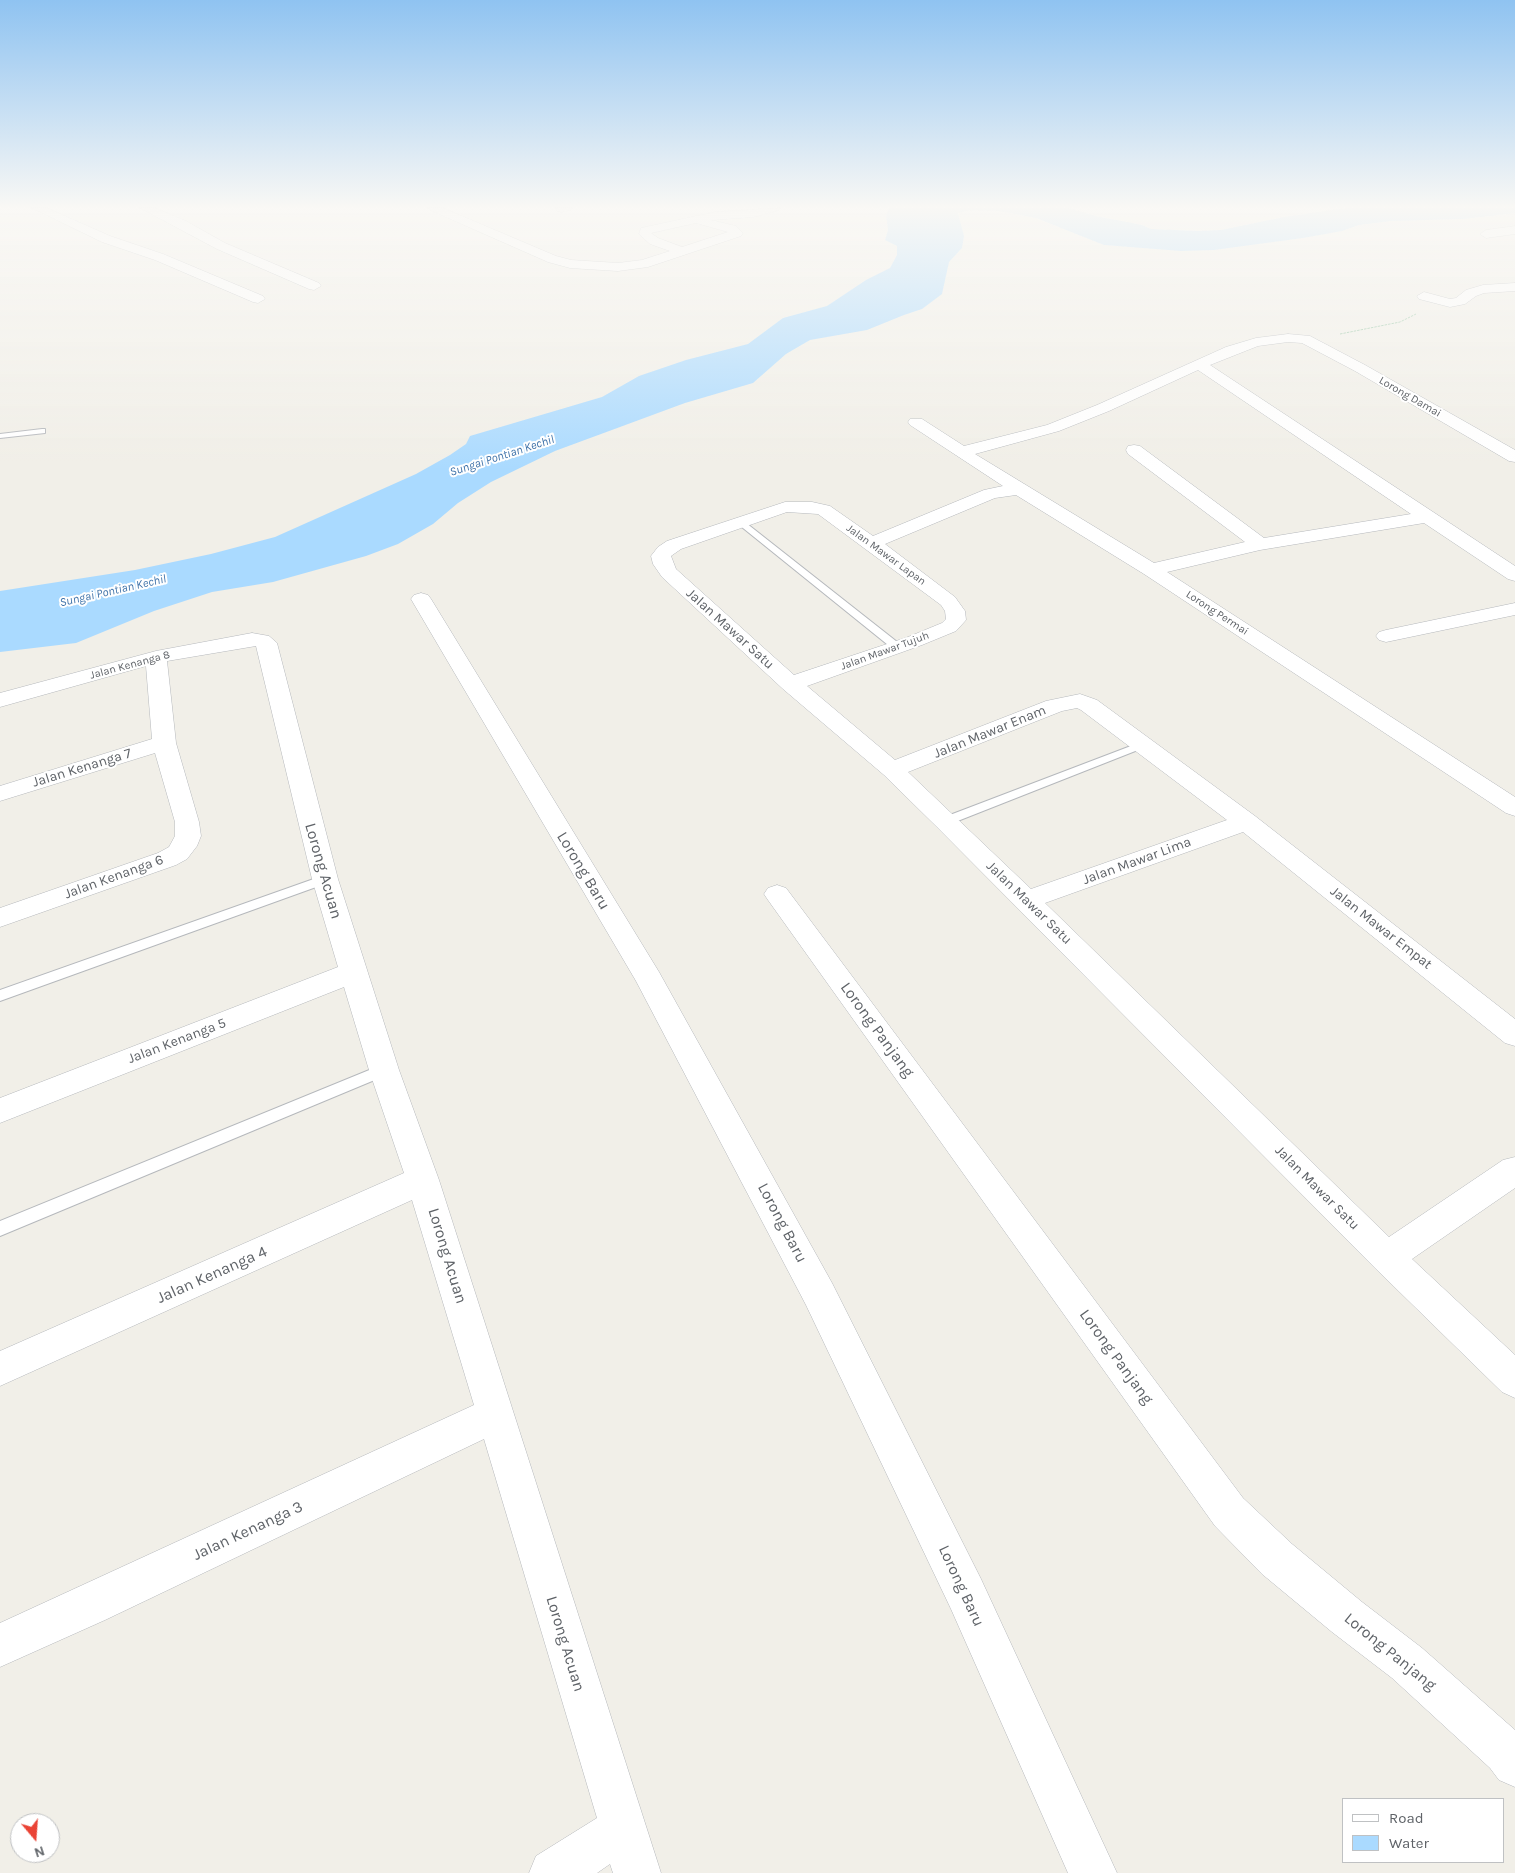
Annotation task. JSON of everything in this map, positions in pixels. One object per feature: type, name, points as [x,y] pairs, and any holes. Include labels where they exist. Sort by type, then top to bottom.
[{"type":"street","points":[[250,295],[258,299]]},
{"type":"street","points":[[1424,296],[1450,303],[1460,301],[1468,295]]},
{"type":"street","points":[[962,452],[1053,428],[1103,408],[1231,350],[1256,342],[1288,338],[1305,339]]},
{"type":"street","name":"Lorong Damai","points":[[1305,339],[1360,368],[1515,457]]},
{"type":"street","points":[[1200,365],[1515,575]]},
{"type":"street","name":"Lorong Permai","points":[[916,422],[1018,489],[1151,570],[1515,808]]},
{"type":"street","points":[[1134,450],[1260,544]]},
{"type":"street","points":[[871,542],[916,526],[990,494],[1018,489]]},
{"type":"street","name":"Jalan Mawar Satu","points":[[824,510],[800,506],[785,507],[740,522],[674,545],[661,556],[663,564],[669,573],[791,684],[892,770],[946,821],[1387,1257],[1515,1380]]},
{"type":"street","name":"Jalan Mawar Lapan","points":[[824,510],[871,542],[948,600]]},
{"type":"street","points":[[1151,570],[1260,544],[1426,517]]},
{"type":"street","name":"Lorong Baru","points":[[421,599],[649,979],[819,1294],[966,1594],[1093,1873]]},
{"type":"street","name":"Jalan Mawar Tujuh","points":[[791,684],[949,627],[956,620],[955,611],[948,600]]},
{"type":"street","points":[[1386,636],[1515,609]]},
{"type":"street","name":"Jalan Kenanga 8","points":[[0,700],[156,657],[236,640],[262,640]]},
{"type":"street","name":"Lorong Acuan","points":[[262,640],[266,643],[271,661],[325,879],[384,1070],[423,1180],[637,1873]]},
{"type":"street","name":"Jalan Kenanga 6","points":[[0,918],[178,853],[184,846],[188,836],[187,822],[164,743],[156,657]]},
{"type":"street","name":"Jalan Mawar Enam","points":[[892,770],[1054,706],[1080,701],[1089,705]]},
{"type":"street","name":"Jalan Mawar Empat","points":[[1089,705],[1144,744],[1246,822],[1515,1035]]},
{"type":"street","name":"Jalan Kenanga 7","points":[[0,794],[164,743]]},
{"type":"street","name":"Jalan Mawar Lima","points":[[1027,900],[1246,822]]},
{"type":"street","name":"Lorong Panjang","points":[[777,894],[1229,1512],[1277,1559],[1347,1617],[1408,1662],[1506,1752],[1515,1764]]},
{"type":"street","name":"Jalan Kenanga 5","points":[[0,1111],[354,972]]},
{"type":"street","points":[[1387,1257],[1515,1170]]},
{"type":"street","name":"Jalan Kenanga 4","points":[[0,1369],[423,1180]]},
{"type":"street","name":"Jalan Kenanga 3","points":[[0,1645],[90,1605],[495,1414]]},
{"type":"street","points":[[553,1873],[623,1829]]},
{"type":"lane","points":[[0,436],[42,430]]},
{"type":"lane","points":[[740,522],[897,647]]},
{"type":"lane","points":[[946,821],[1144,744]]},
{"type":"lane","points":[[0,996],[325,879]]},
{"type":"lane","points":[[0,1229],[384,1070]]},
{"type":"path","points":[[1305,339],[1362,331],[1400,322],[1418,313],[1450,303]]},
{"type":"water","name":"Sungai Pontian Kechil","points":[[843,295],[940,295],[922,309],[867,330],[810,340],[786,354],[753,383],[685,403],[555,451],[491,482],[458,503],[433,524],[398,544],[366,556],[273,582],[212,592],[154,611],[76,643],[0,652],[0,591],[135,570],[211,554],[275,537],[416,474],[466,444],[470,436],[602,397],[639,376],[686,360],[748,344],[783,318],[827,306]]}]
